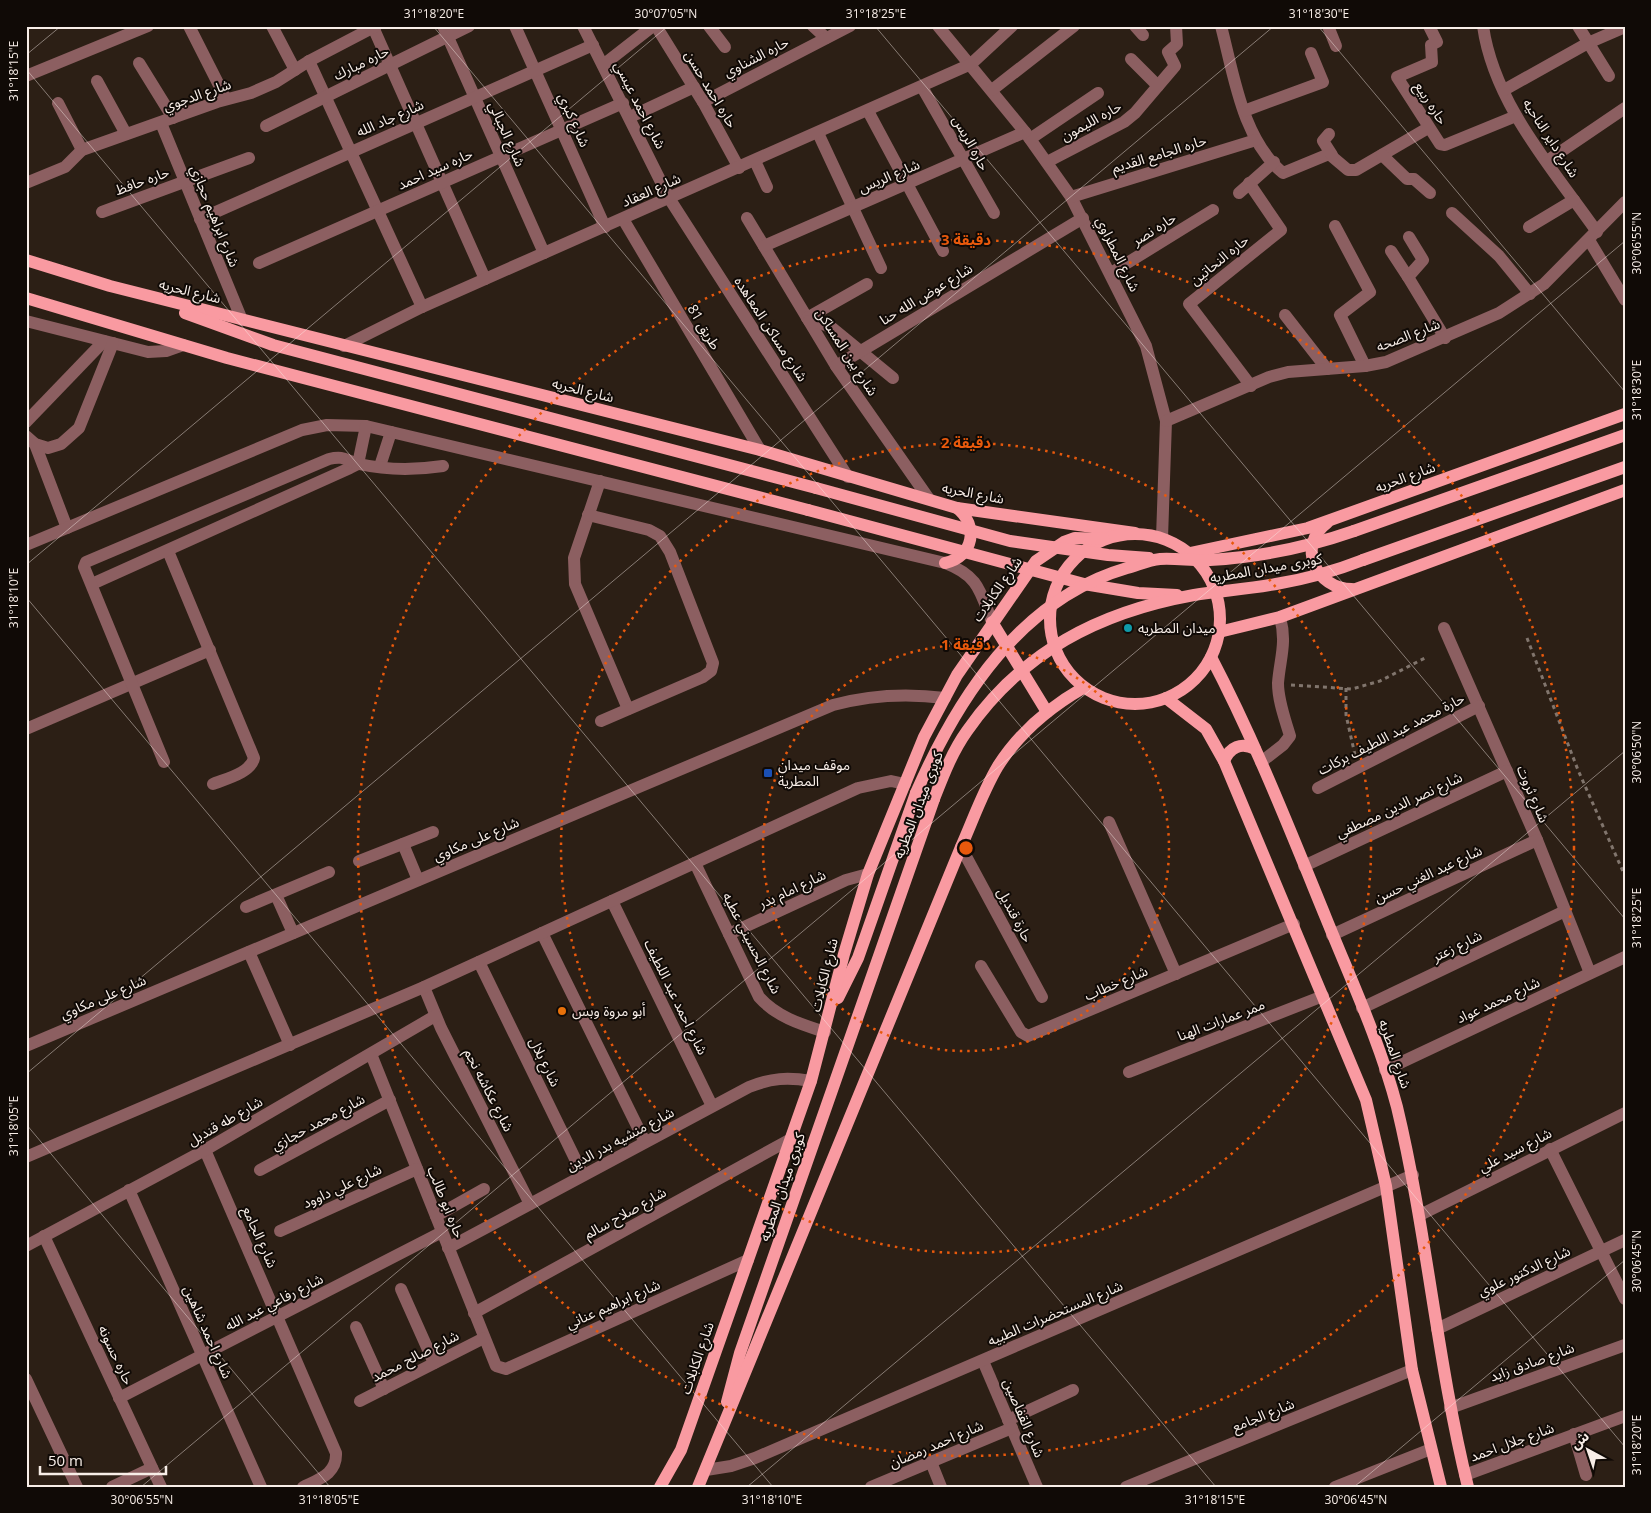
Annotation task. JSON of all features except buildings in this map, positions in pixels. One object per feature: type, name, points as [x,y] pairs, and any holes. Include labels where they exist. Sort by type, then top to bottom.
[{"type":"main road","name":"شارع الحريه","points":[[26,260],[110,286],[760,450],[957,508],[1135,533]]},
{"type":"main road","points":[[110,286],[273,345],[1010,541],[1100,554],[1159,559]]},
{"type":"main road","points":[[26,298],[227,358],[1084,584],[1138,593],[1193,596]]},
{"type":"main road","name":"شارع الحريه","points":[[1190,553],[1308,528],[1625,414]]},
{"type":"main road","name":"كوبرى ميدان المطريه","points":[[830,1012],[858,958],[916,793],[933,754],[974,686],[1016,634],[1051,606],[1082,585],[1114,572],[1159,559],[1207,560],[1295,550],[1625,435]]},
{"type":"main road","name":"كوبرى ميدان المطريه","points":[[720,1436],[740,1353],[934,800],[949,763],[966,732],[988,703],[1038,656],[1116,615],[1193,596],[1327,574],[1625,467]]},
{"type":"main road","points":[[1219,632],[1280,617],[1625,490]]},
{"type":"main road","points":[[945,562],[964,554],[971,541],[971,526],[968,518],[957,508]]},
{"type":"main road","points":[[1331,520],[1318,532],[1314,539],[1312,557],[1314,565],[1329,583],[1345,589],[1353,589]]},
{"type":"main road","points":[[1135,533],[1162,538],[1190,553],[1199,562],[1213,583],[1220,607],[1219,632],[1211,657],[1192,682],[1166,698],[1152,702],[1123,704],[1096,695],[1084,688],[1073,678],[1057,655],[1050,628],[1050,608],[1055,587],[1070,563],[1091,545],[1104,539],[1135,533]]},
{"type":"main road","name":"شارع الكابلات","points":[[660,1487],[681,1450],[791,1139],[811,1081],[844,954],[868,874],[924,737],[956,675],[1029,569],[1044,553],[1059,544],[1075,538],[1104,539]]},
{"type":"main road","points":[[992,622],[1047,712]]},
{"type":"main road","name":"شارع المطريه","points":[[1211,657],[1239,710],[1304,866],[1362,1008],[1396,1104],[1413,1175],[1450,1408],[1467,1481]]},
{"type":"main road","points":[[698,1487],[961,847],[998,766],[1017,741],[1047,712],[1084,688]]},
{"type":"main road","points":[[1166,698],[1206,729],[1224,762],[1294,924],[1366,1100],[1386,1186],[1412,1370],[1441,1487]]},
{"type":"main road","points":[[1224,762],[1230,750],[1236,747],[1242,745],[1255,749]]},
{"type":"street","points":[[26,76],[148,26]]},
{"type":"street","points":[[189,26],[226,99]]},
{"type":"street","points":[[272,26],[295,70]]},
{"type":"street","name":"حاره مبارك","points":[[266,126],[390,65],[446,31],[469,26]]},
{"type":"street","name":"شارع كبري","points":[[515,26],[605,227]]},
{"type":"street","name":"شارع احمد عيسي","points":[[583,26],[669,198]]},
{"type":"street","points":[[603,65],[654,26]]},
{"type":"street","name":"حاره احمد حسن","points":[[654,26],[694,88],[739,168]]},
{"type":"street","points":[[709,26],[725,47]]},
{"type":"street","points":[[813,26],[826,38]]},
{"type":"street","name":"حاره الشناوي","points":[[702,102],[850,26]]},
{"type":"street","name":"شارع المطراوي","points":[[938,26],[1028,135],[1071,197],[1111,273],[1146,346],[1166,421],[1162,538]]},
{"type":"street","name":"شارع العقاد","points":[[344,346],[422,307],[971,64],[1012,26]]},
{"type":"street","points":[[992,90],[1074,26]]},
{"type":"street","name":"حاره الليمون","points":[[1047,162],[1124,122],[1135,113],[1175,66],[1168,52],[1177,44],[1176,26]]},
{"type":"street","points":[[1222,26],[1244,111],[1256,140],[1281,171],[1286,173],[1326,155],[1332,155]]},
{"type":"street","points":[[1328,26],[1336,46]]},
{"type":"street","name":"حاره ربيع","points":[[1429,26],[1437,42],[1431,46],[1432,62],[1396,77],[1440,144],[1445,145],[1516,116]]},
{"type":"street","name":"شارع داير الناحيه","points":[[1483,26],[1488,55],[1516,116],[1574,200],[1625,300]]},
{"type":"street","points":[[1578,26],[1609,76]]},
{"type":"street","points":[[374,27],[485,279]]},
{"type":"street","name":"شارع الدجوي","points":[[26,184],[65,166],[82,150],[226,99],[251,93],[276,82],[356,31],[374,27]]},
{"type":"street","points":[[1504,90],[1588,43],[1625,27]]},
{"type":"street","name":"شارع الجبالي","points":[[446,31],[544,253]]},
{"type":"street","name":"شارع جاد الله","points":[[200,219],[593,45]]},
{"type":"street","points":[[1244,111],[1323,82],[1311,53]]},
{"type":"street","points":[[1132,58],[1158,86]]},
{"type":"street","points":[[308,61],[422,307]]},
{"type":"street","name":"شارع ابراهيم حجازي","points":[[139,63],[167,120],[185,182],[242,320]]},
{"type":"street","points":[[97,81],[126,134]]},
{"type":"street","name":"حاره الريس","points":[[922,87],[994,213]]},
{"type":"street","points":[[630,117],[694,88]]},
{"type":"street","name":"شارع الريس","points":[[764,246],[964,160],[1028,135],[1098,93]]},
{"type":"street","points":[[58,103],[82,150]]},
{"type":"street","name":"حاره سيد احمد","points":[[260,263],[623,103]]},
{"type":"street","points":[[1547,162],[1625,108]]},
{"type":"street","points":[[868,111],[943,251]]},
{"type":"street","points":[[1329,134],[1323,141],[1332,155],[1352,171],[1428,128]]},
{"type":"street","points":[[818,133],[881,268]]},
{"type":"street","name":"حاره الجامع القديم","points":[[1071,197],[1256,140]]},
{"type":"street","points":[[1382,155],[1407,179],[1414,179],[1430,193]]},
{"type":"street","name":"حاره حافظ","points":[[102,212],[249,158]]},
{"type":"street","points":[[754,161],[767,187]]},
{"type":"street","points":[[1239,193],[1274,162]]},
{"type":"street","name":"حاره النحاتين","points":[[1250,183],[1281,230],[1189,304],[1251,386]]},
{"type":"street","name":"شارع مساكن المعاهده","points":[[669,198],[848,477]]},
{"type":"street","points":[[1529,227],[1574,200]]},
{"type":"street","name":"شارع الصحه","points":[[1166,421],[1288,372],[1365,366],[1386,362],[1499,313],[1530,294],[1593,236],[1625,202]]},
{"type":"street","name":"حاره نصر","points":[[1111,273],[1213,210]]},
{"type":"street","points":[[1452,213],[1499,256],[1530,294]]},
{"type":"street","name":"شارع بين المساكن","points":[[746,218],[836,366],[929,499]]},
{"type":"street","name":"شارع عوض الله حنا","points":[[836,366],[1083,218]]},
{"type":"street","name":"طريق 81","points":[[623,219],[760,450]]},
{"type":"street","points":[[1335,226],[1370,292],[1340,315],[1365,366]]},
{"type":"street","points":[[1408,277],[1423,260],[1409,237]]},
{"type":"street","points":[[1391,251],[1445,338]]},
{"type":"street","points":[[808,319],[867,284]]},
{"type":"street","points":[[1285,315],[1328,369]]},
{"type":"street","points":[[808,319],[821,322],[832,328],[893,378]]},
{"type":"street","points":[[26,320],[148,352],[166,351],[183,345]]},
{"type":"street","points":[[26,422],[109,342]]},
{"type":"street","points":[[31,440],[41,447],[54,446],[79,428],[109,342]]},
{"type":"street","points":[[28,545],[302,430],[327,424],[366,426],[945,562],[961,568],[973,579],[981,590],[992,622]]},
{"type":"street","points":[[358,464],[366,426]]},
{"type":"street","points":[[380,466],[391,432]]},
{"type":"street","points":[[31,440],[67,528]]},
{"type":"street","points":[[164,762],[84,567],[86,562],[329,459],[339,457],[350,458],[358,464]]},
{"type":"street","points":[[92,584],[358,464],[415,470],[443,466]]},
{"type":"street","points":[[600,481],[574,558],[575,584],[628,709]]},
{"type":"street","points":[[588,515],[649,530],[660,536],[670,552],[713,663],[711,671],[703,677],[601,721]]},
{"type":"street","points":[[168,551],[254,758],[253,764],[248,769],[213,784]]},
{"type":"street","points":[[1260,762],[1284,745],[1290,736],[1280,703],[1278,683],[1284,646],[1284,633],[1280,617]]},
{"type":"street","name":"شارع ثروت","points":[[1444,628],[1537,840],[1590,973]]},
{"type":"street","points":[[26,729],[210,650]]},
{"type":"street","name":"شارع على مكاوي","points":[[26,1046],[832,704],[895,694],[944,698]]},
{"type":"street","name":"حارة محمد عبد اللطيف بركات","points":[[1318,788],[1478,706]]},
{"type":"street","name":"شارع نصر الدين مصطفي","points":[[1304,866],[1507,771]]},
{"type":"street","points":[[26,1157],[424,987],[858,788],[890,781],[905,784]]},
{"type":"street","points":[[1109,822],[1176,974]]},
{"type":"street","points":[[359,861],[433,832]]},
{"type":"street","name":"شارع عبد الغني حسن","points":[[1332,935],[1537,840]]},
{"type":"street","points":[[403,844],[418,880]]},
{"type":"street","name":"حارة قنديل","points":[[961,847],[1042,997]]},
{"type":"street","name":"شارع الحسيني عطيه","points":[[695,863],[759,997],[769,1008],[787,1019],[825,1032]]},
{"type":"street","points":[[246,907],[329,872]]},
{"type":"street","name":"شارع امام بدر","points":[[729,934],[846,880],[868,874]]},
{"type":"street","points":[[276,895],[293,933]]},
{"type":"street","name":"شارع احمد عبد اللطيف","points":[[612,901],[712,1106]]},
{"type":"street","name":"شارع زعتر","points":[[1362,1008],[1565,911]]},
{"type":"street","name":"شارع خطاب","points":[[981,966],[1021,1032],[1028,1036],[1294,924]]},
{"type":"street","points":[[542,933],[645,1142]]},
{"type":"street","points":[[249,952],[290,1045]]},
{"type":"street","name":"شارع محمد عواد","points":[[1385,1070],[1625,957]]},
{"type":"street","name":"شارع بلال","points":[[479,962],[583,1175]]},
{"type":"street","name":"شارع عكاشه نجم","points":[[424,987],[435,1016],[530,1204]]},
{"type":"street","name":"ممر عمارات الهنا","points":[[1129,1072],[1324,996]]},
{"type":"street","name":"شارع طه قنديل","points":[[26,1246],[205,1150],[435,1016]]},
{"type":"street","name":"حاره ابو طالب","points":[[372,1054],[493,1361]]},
{"type":"street","name":"شارع منشيه بدر الدين","points":[[448,1248],[749,1087],[771,1079],[788,1077],[811,1081]]},
{"type":"street","name":"شارع محمد حجازي","points":[[260,1170],[390,1100]]},
{"type":"street","name":"شارع سيد علي","points":[[1420,1215],[1625,1113]]},
{"type":"street","name":"شارع صلاح سالم","points":[[474,1312],[791,1139]]},
{"type":"street","points":[[1550,1149],[1625,1299]]},
{"type":"street","name":"شارع الجامع","points":[[205,1150],[278,1316],[333,1448],[336,1459],[332,1470],[303,1487]]},
{"type":"street","name":"شارع علي داوود","points":[[280,1231],[417,1169]]},
{"type":"street","name":"شارع المستحضرات الطبيه","points":[[706,1470],[731,1466],[755,1458],[1413,1175]]},
{"type":"street","points":[[436,1216],[484,1189]]},
{"type":"street","name":"شارع احمد شاهين","points":[[129,1190],[261,1487]]},
{"type":"street","name":"شارع رفاعي عبد الله","points":[[120,1398],[442,1232]]},
{"type":"street","name":"حاره حسونه","points":[[44,1236],[161,1487]]},
{"type":"street","name":"شارع الدكتور علوي","points":[[1437,1329],[1625,1240]]},
{"type":"street","name":"شارع ابراهيم عناني","points":[[493,1361],[496,1366],[506,1369],[748,1260]]},
{"type":"street","points":[[400,1289],[434,1363]]},
{"type":"street","points":[[356,1327],[384,1389]]},
{"type":"street","name":"شارع صالح محمد","points":[[360,1401],[484,1338]]},
{"type":"street","name":"شارع صادق زايد","points":[[1450,1408],[1625,1345]]},
{"type":"street","name":"شارع القفاصين","points":[[983,1360],[1037,1487]]},
{"type":"street","name":"شارع الجامع","points":[[1126,1487],[1412,1370]]},
{"type":"street","points":[[26,1379],[77,1487]]},
{"type":"street","name":"شارع احمد رمضان","points":[[872,1487],[931,1462],[1010,1424],[1073,1390]]},
{"type":"street","name":"شارع جلال احمد","points":[[1467,1481],[1574,1434],[1625,1416]]},
{"type":"street","points":[[1574,1434],[1586,1475]]},
{"type":"street","points":[[1335,1487],[1431,1449]]},
{"type":"street","points":[[931,1462],[941,1487]]},
{"type":"street","points":[[112,1487],[152,1468]]},
{"type":"path","points":[[1526,638],[1578,770],[1625,876]]},
{"type":"path","points":[[1278,683],[1346,688],[1380,681],[1427,657]]},
{"type":"path","points":[[1346,688],[1346,715],[1350,742],[1359,767]]},
{"type":"place","name":"ميدان المطريه","points":[[1128,628]]},
{"type":"place","name":"موقف ميدان المطرية","points":[[768,773]]},
{"type":"place","name":"أبو مروة وبس","points":[[562,1011]]}]
